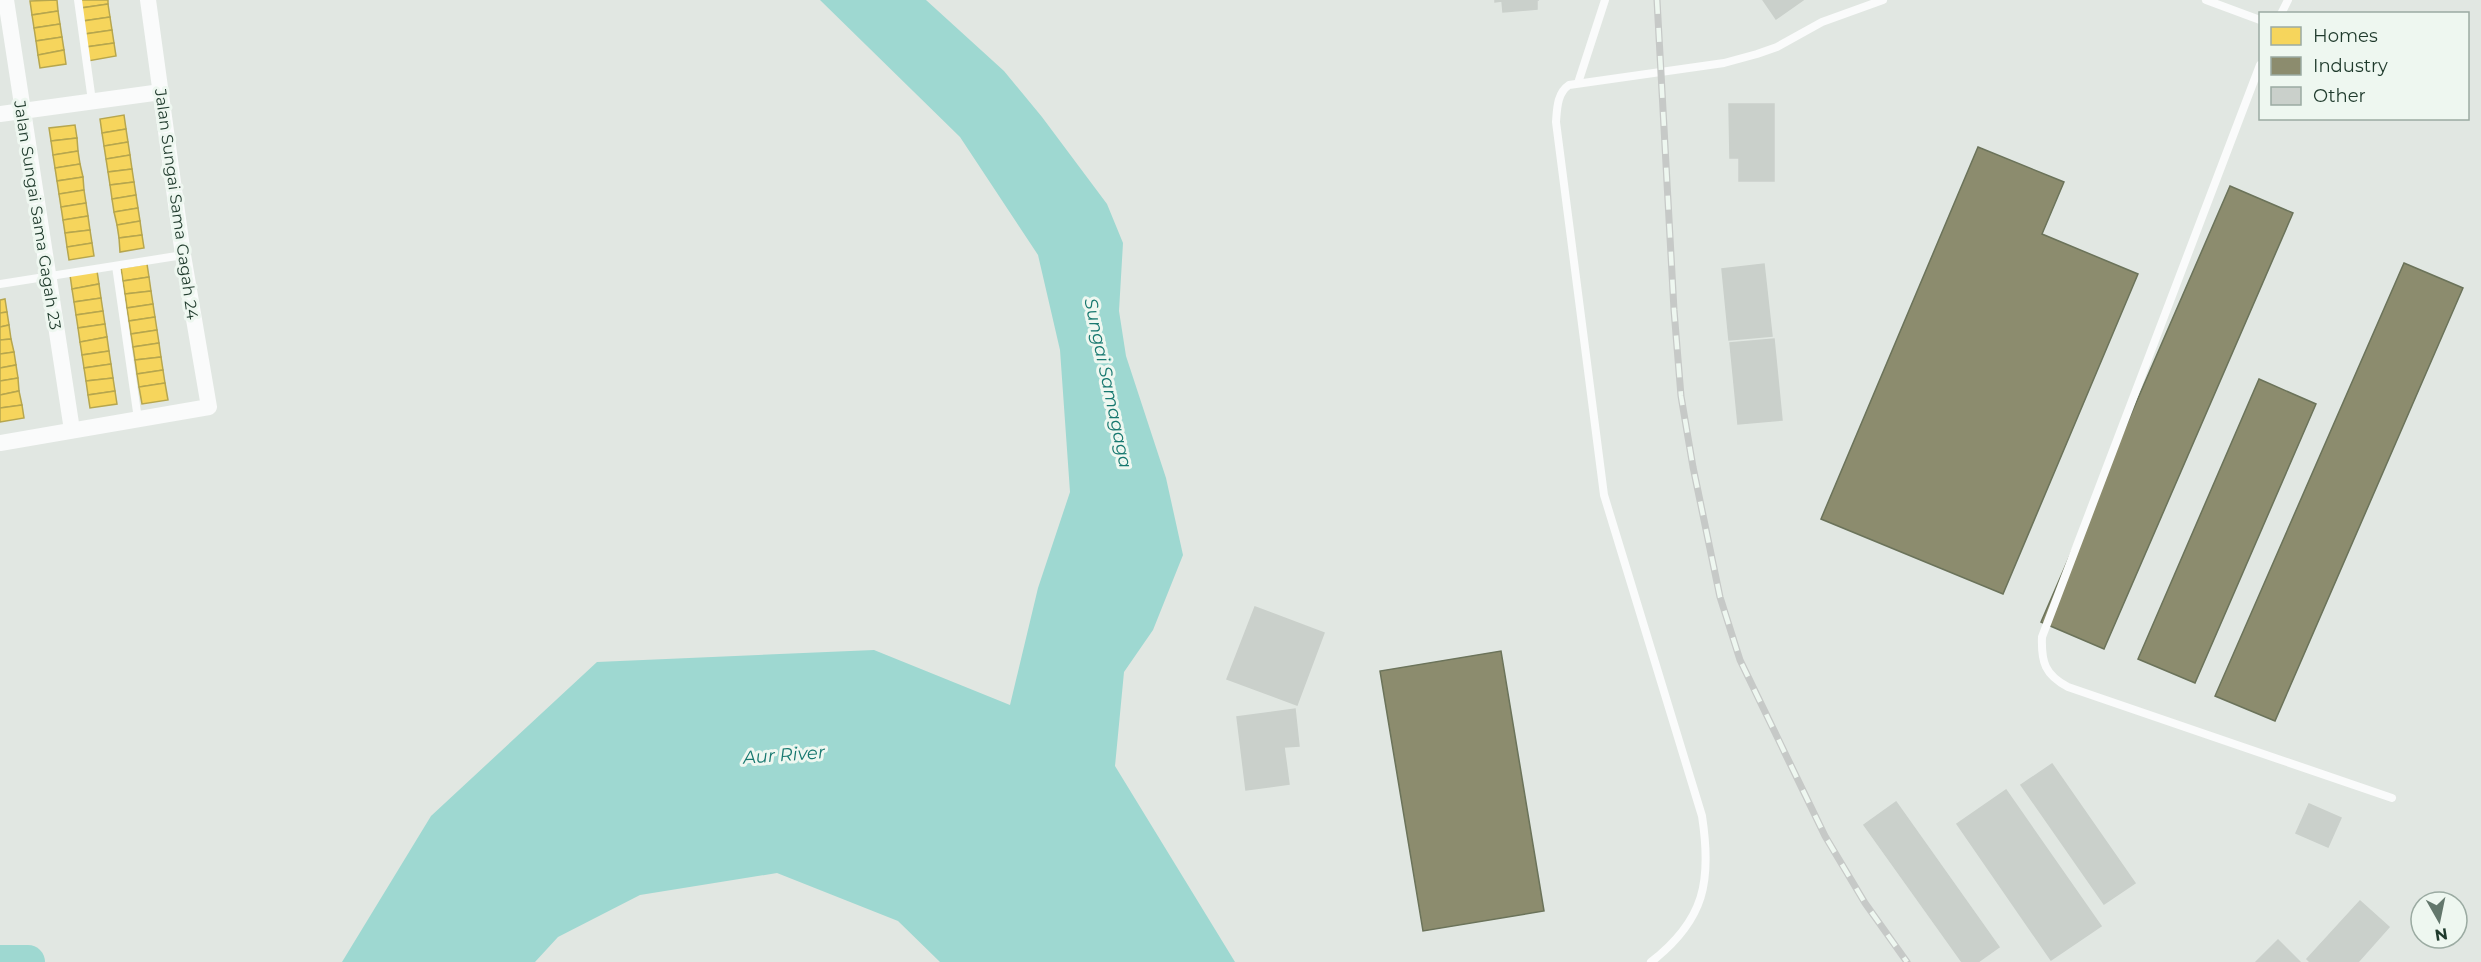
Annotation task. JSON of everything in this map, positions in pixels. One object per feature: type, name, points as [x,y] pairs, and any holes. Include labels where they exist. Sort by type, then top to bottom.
[{"type":"street","name":"Jalan Sungai Sama Gagah 23","points":[[6,0],[72,430]]},
{"type":"street","name":"Jalan Sungai Sama Gagah 24","points":[[138,419],[209,407],[183,255],[148,0]]},
{"type":"street","points":[[0,114],[161,92]]},
{"type":"street","points":[[0,443],[138,419]]},
{"type":"lane","points":[[78,0],[92,101]]},
{"type":"lane","points":[[1578,83],[1605,0]]},
{"type":"lane","points":[[1650,962],[1664,952],[1693,918],[1703,897],[1707,850],[1699,806],[1604,495],[1556,122],[1563,90],[1578,83],[1724,63],[1757,54],[1777,47],[1822,22],[1882,0]]},
{"type":"lane","points":[[2206,0],[2259,20]]},
{"type":"lane","points":[[2259,67],[2046,626],[2042,637],[2042,655],[2045,668],[2055,680],[2068,687],[2392,798]]},
{"type":"lane","points":[[0,284],[183,255]]},
{"type":"lane","points":[[116,266],[138,419]]},
{"type":"water","points":[[820,0],[926,0],[1004,71],[1042,117],[1107,204],[1123,243],[1119,311],[1126,356],[1166,478],[1183,555],[1153,630],[1124,672],[1115,766],[1235,962],[940,962],[898,921],[777,873],[640,895],[558,937],[535,962],[342,962],[431,816],[597,662],[874,650],[1010,705],[1038,588],[1070,492],[1060,350],[1038,255],[960,137]]},
{"type":"building: Homes","points":[[57,0],[58,11],[32,15],[30,1]]},
{"type":"building: Homes","points":[[80,0],[108,0],[108,4],[81,8]]},
{"type":"building: Homes","points":[[108,4],[110,17],[83,21],[81,8]]},
{"type":"building: Homes","points":[[58,11],[60,24],[34,28],[32,15]]},
{"type":"building: Homes","points":[[110,17],[112,30],[85,34],[83,21]]},
{"type":"building: Homes","points":[[60,24],[62,37],[36,41],[34,28]]},
{"type":"building: Homes","points":[[112,30],[114,43],[86,47],[85,34]]},
{"type":"building: Homes","points":[[62,37],[64,50],[38,55],[36,41]]},
{"type":"building: Homes","points":[[114,43],[116,56],[88,61],[86,47]]},
{"type":"building: Homes","points":[[64,50],[66,64],[40,68],[38,55]]},
{"type":"building: Homes","points":[[124,115],[126,129],[102,133],[100,119]]},
{"type":"building: Homes","points":[[75,125],[77,138],[51,141],[49,128]]},
{"type":"building: Homes","points":[[126,129],[128,142],[104,146],[102,133]]},
{"type":"building: Homes","points":[[77,138],[78,151],[53,155],[51,141]]},
{"type":"building: Homes","points":[[128,142],[130,155],[106,159],[104,146]]},
{"type":"building: Homes","points":[[78,151],[80,164],[55,168],[53,155]]},
{"type":"building: Homes","points":[[130,155],[132,169],[108,172],[106,159]]},
{"type":"building: Homes","points":[[80,164],[83,177],[57,181],[55,168]]},
{"type":"building: Homes","points":[[132,169],[134,182],[110,185],[108,172]]},
{"type":"building: Homes","points":[[83,177],[84,190],[59,194],[57,181]]},
{"type":"building: Homes","points":[[134,182],[136,195],[112,199],[110,185]]},
{"type":"building: Homes","points":[[84,190],[86,203],[61,207],[59,194]]},
{"type":"building: Homes","points":[[136,195],[138,208],[114,212],[112,199]]},
{"type":"building: Homes","points":[[86,203],[88,216],[63,220],[61,207]]},
{"type":"building: Homes","points":[[138,208],[140,221],[117,225],[114,212]]},
{"type":"building: Homes","points":[[88,216],[90,230],[65,233],[63,220]]},
{"type":"building: Homes","points":[[140,221],[142,235],[119,238],[117,225]]},
{"type":"building: Homes","points":[[90,230],[92,243],[67,247],[65,233]]},
{"type":"building: Homes","points":[[142,235],[144,248],[120,252],[119,238]]},
{"type":"building: Homes","points":[[92,243],[94,256],[69,260],[67,247]]},
{"type":"building: Homes","points":[[147,264],[149,277],[123,281],[121,268]]},
{"type":"building: Homes","points":[[97,271],[99,284],[72,289],[70,275]]},
{"type":"building: Homes","points":[[149,277],[151,291],[125,294],[123,281]]},
{"type":"building: Homes","points":[[99,284],[101,298],[74,302],[72,289]]},
{"type":"building: Homes","points":[[151,291],[153,304],[127,308],[125,294]]},
{"type":"building: Homes","points":[[101,298],[103,311],[76,315],[74,302]]},
{"type":"building: Homes","points":[[5,299],[7,312],[0,313],[0,300]]},
{"type":"building: Homes","points":[[153,304],[155,317],[129,321],[127,308]]},
{"type":"building: Homes","points":[[103,311],[105,324],[78,328],[76,315]]},
{"type":"building: Homes","points":[[7,312],[9,325],[0,327],[0,313]]},
{"type":"building: Homes","points":[[155,317],[157,330],[131,334],[129,321]]},
{"type":"building: Homes","points":[[105,324],[107,337],[80,342],[78,328]]},
{"type":"building: Homes","points":[[9,325],[11,339],[0,340],[0,327]]},
{"type":"building: Homes","points":[[157,330],[159,343],[133,347],[131,334]]},
{"type":"building: Homes","points":[[107,337],[109,351],[82,355],[80,342]]},
{"type":"building: Homes","points":[[11,339],[14,352],[0,354],[0,340]]},
{"type":"building: Homes","points":[[159,343],[161,357],[135,360],[133,347]]},
{"type":"building: Homes","points":[[109,351],[111,364],[84,368],[82,355]]},
{"type":"building: Homes","points":[[14,352],[16,365],[0,368],[0,354]]},
{"type":"building: Homes","points":[[161,357],[163,370],[137,374],[135,360]]},
{"type":"building: Homes","points":[[111,364],[113,378],[86,381],[84,368]]},
{"type":"building: Homes","points":[[16,365],[18,378],[0,381],[0,368]]},
{"type":"building: Homes","points":[[163,370],[165,383],[139,387],[137,374]]},
{"type":"building: Homes","points":[[18,378],[19,391],[0,395],[0,381]]},
{"type":"building: Homes","points":[[113,378],[115,391],[88,395],[86,381]]},
{"type":"building: Homes","points":[[165,383],[168,400],[142,404],[139,387]]},
{"type":"building: Homes","points":[[19,391],[22,405],[0,408],[0,395]]},
{"type":"building: Homes","points":[[115,391],[117,404],[90,408],[88,395]]},
{"type":"building: Homes","points":[[22,405],[24,418],[0,422],[0,408]]},
{"type":"building: Industry","points":[[1978,147],[2064,182],[2042,234],[2138,274],[2003,594],[1821,519]]},
{"type":"building: Industry","points":[[2230,186],[2293,213],[2104,649],[2041,622]]},
{"type":"building: Industry","points":[[2404,263],[2463,288],[2275,721],[2215,696]]},
{"type":"building: Industry","points":[[2259,379],[2316,404],[2195,683],[2138,659]]},
{"type":"building: Industry","points":[[1501,651],[1544,911],[1423,931],[1380,671]]},
{"type":"building: Other","points":[[1495,0],[1537,0],[1537,9],[1503,12],[1502,1],[1495,2]]},
{"type":"building: Other","points":[[1763,0],[1803,0],[1776,19]]},
{"type":"building: Other","points":[[1729,104],[1774,104],[1774,181],[1739,181],[1739,158],[1730,158]]},
{"type":"building: Other","points":[[1764,264],[1772,336],[1729,340],[1722,269]]},
{"type":"building: Other","points":[[1774,339],[1782,420],[1738,424],[1730,343]]},
{"type":"building: Other","points":[[1255,607],[1324,633],[1297,705],[1227,679]]},
{"type":"building: Other","points":[[1295,709],[1299,746],[1284,747],[1289,784],[1246,790],[1237,717]]},
{"type":"building: Other","points":[[2052,764],[2135,883],[2104,904],[2021,785]]},
{"type":"building: Other","points":[[2006,790],[2101,926],[2051,960],[1957,824]]},
{"type":"building: Other","points":[[1896,802],[1999,947],[1978,962],[1962,962],[1864,825]]},
{"type":"building: Other","points":[[2309,804],[2341,818],[2328,847],[2296,833]]},
{"type":"building: Other","points":[[2360,901],[2389,927],[2358,962],[2310,962],[2307,959]]},
{"type":"building: Other","points":[[2278,940],[2300,962],[2256,962]]},
{"type":"waterway","points":[[0,962],[28,962]]},
{"type":"railway","points":[[1657,0],[1681,396],[1720,597],[1740,660],[1825,836],[1865,903],[1907,962]]},
{"type":"water label","name":"Sungai Samagaga","points":[[1108,383]]},
{"type":"water label","name":"Aur River","points":[[784,755]]}]
